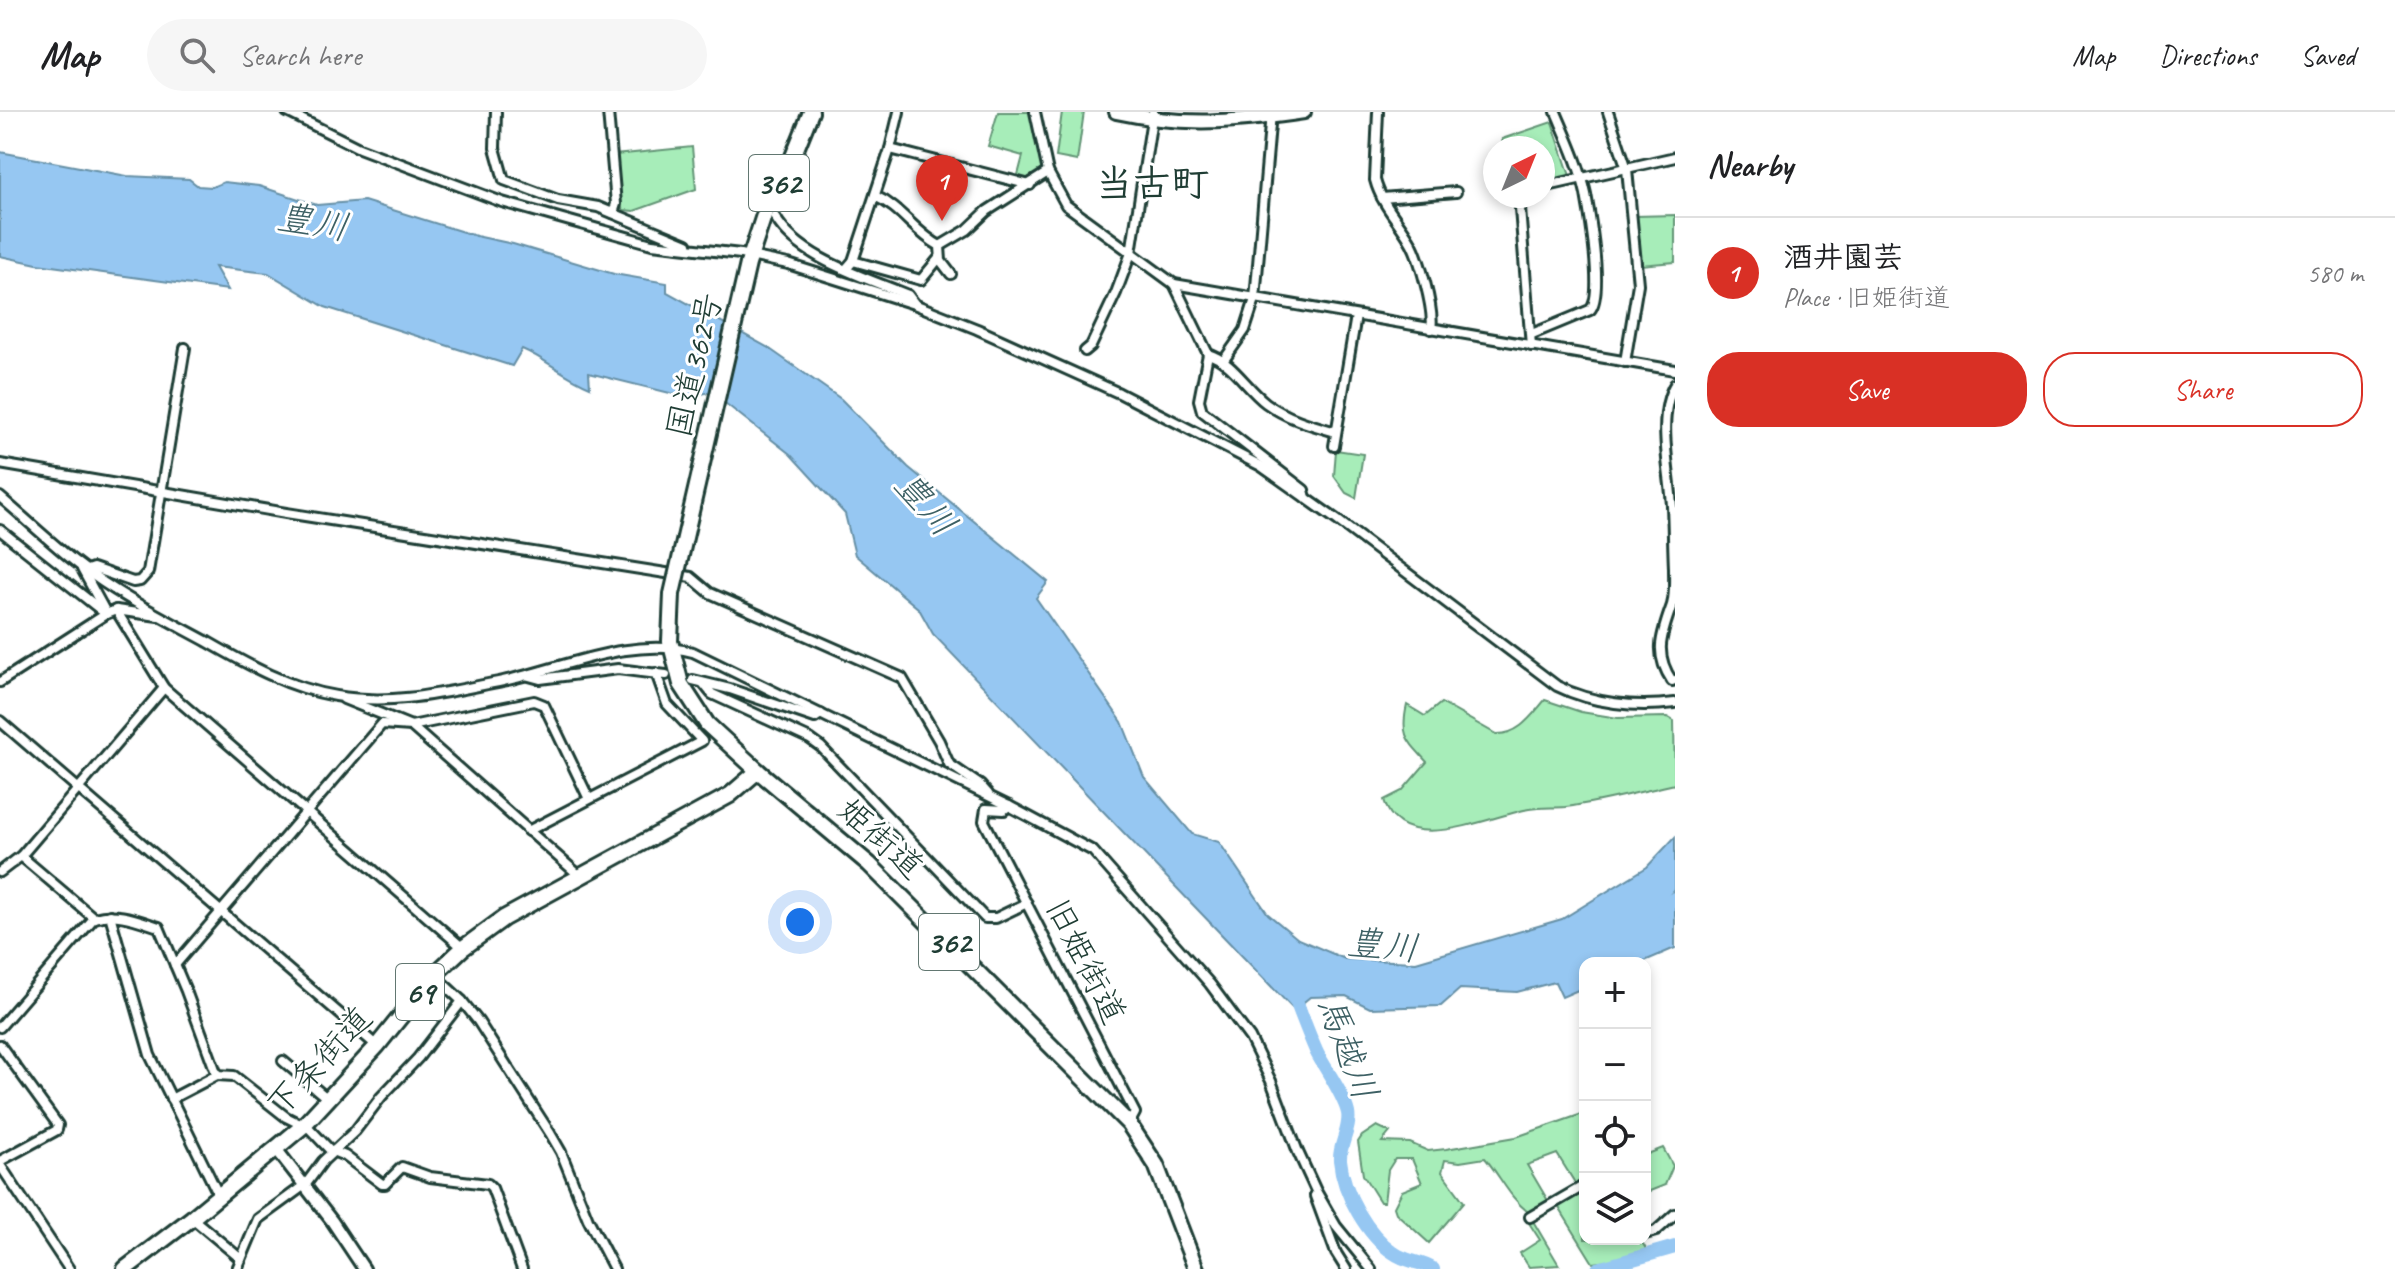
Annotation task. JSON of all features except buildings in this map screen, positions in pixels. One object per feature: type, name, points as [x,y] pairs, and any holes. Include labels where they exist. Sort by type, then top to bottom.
[{"type":"main road","name":"国道362号","points":[[671,645],[672,594],[749,260],[767,206],[792,159],[811,112]]},
{"type":"main road","points":[[1116,112],[1194,124],[1304,112]]},
{"type":"main road","name":"姫街道","points":[[671,645],[681,684],[707,724],[880,875],[1129,1124],[1156,1165],[1196,1269]]},
{"type":"main road","name":"下条街道","points":[[125,1269],[277,1150],[303,1126],[377,1046],[434,975],[463,948],[504,918],[730,795],[758,771]]},
{"type":"street","points":[[287,112],[359,148],[502,202],[652,244],[788,264],[914,304],[977,329],[1105,386],[1261,466],[1557,686],[1599,701],[1643,705],[1675,703]]},
{"type":"street","points":[[496,112],[495,148],[504,180],[558,200],[598,207],[703,250]]},
{"type":"street","points":[[608,112],[616,204],[613,213]]},
{"type":"street","points":[[846,269],[853,261],[875,196],[899,112]]},
{"type":"street","points":[[1035,112],[1048,172],[1066,205],[1174,284],[1675,370]]},
{"type":"street","points":[[1378,112],[1375,180],[1382,198],[1415,249],[1430,307],[1431,329]]},
{"type":"street","points":[[1532,334],[1590,310],[1595,303],[1595,260],[1585,193],[1556,112]]},
{"type":"street","points":[[1608,112],[1627,169],[1638,284],[1625,362]]},
{"type":"street","points":[[1224,360],[1245,330],[1255,299],[1271,114]]},
{"type":"street","points":[[1085,351],[1091,346],[1116,293],[1131,253],[1152,116]]},
{"type":"street","points":[[890,149],[1030,185]]},
{"type":"street","points":[[1555,184],[1675,157]]},
{"type":"street","points":[[940,246],[1048,172]]},
{"type":"street","points":[[1382,198],[1456,192]]},
{"type":"street","points":[[875,196],[892,204],[925,238],[940,246]]},
{"type":"street","points":[[1520,208],[1531,346]]},
{"type":"street","points":[[775,217],[782,229],[800,245],[846,269],[908,295],[914,304]]},
{"type":"street","points":[[940,246],[940,257],[951,274]]},
{"type":"street","points":[[853,261],[921,280],[940,257]]},
{"type":"street","points":[[1174,284],[1208,354],[1199,400],[1202,411],[1304,490],[1306,499]]},
{"type":"street","points":[[1334,446],[1356,316]]},
{"type":"street","points":[[83,567],[133,582],[148,572],[185,348]]},
{"type":"street","points":[[1208,354],[1224,360],[1252,391],[1294,421],[1336,432]]},
{"type":"street","points":[[1675,384],[1668,402],[1666,443],[1672,504],[1674,594],[1665,621],[1661,649],[1663,668],[1672,681],[1675,680]]},
{"type":"street","points":[[0,464],[162,493],[691,577],[710,593],[902,678],[949,764],[980,785],[992,798]]},
{"type":"street","points":[[0,497],[83,567],[263,673],[336,696],[411,726],[581,877]]},
{"type":"street","points":[[0,530],[106,614]]},
{"type":"street","points":[[83,567],[106,614]]},
{"type":"street","points":[[0,682],[116,610],[164,617]]},
{"type":"street","points":[[116,610],[164,688],[463,948]]},
{"type":"street","points":[[336,696],[413,699],[528,675],[607,654],[671,645],[693,652],[821,714],[1009,806],[1093,851],[1210,984],[1259,1054],[1316,1191],[1336,1226],[1371,1269]]},
{"type":"street","points":[[528,675],[540,679],[618,669],[666,675]]},
{"type":"street","points":[[528,831],[702,741],[667,704],[656,673]]},
{"type":"street","points":[[821,714],[815,718],[698,682],[712,694],[821,747],[985,918],[996,918],[1027,903]]},
{"type":"street","points":[[0,872],[21,856],[164,688]]},
{"type":"street","points":[[175,965],[382,724],[411,726],[534,701],[544,705],[589,799]]},
{"type":"street","points":[[0,721],[377,1046]]},
{"type":"street","name":"旧姫街道","points":[[1009,806],[1004,810],[986,809],[984,821],[1135,1113],[1129,1124]]},
{"type":"street","points":[[21,856],[94,918]]},
{"type":"street","points":[[110,915],[150,1055],[219,1196]]},
{"type":"street","points":[[0,1027],[94,918],[126,916],[159,927],[217,1075]]},
{"type":"street","points":[[434,975],[478,1021],[550,1133],[614,1269]]},
{"type":"street","points":[[237,1269],[258,1219],[306,1184],[323,1161],[335,1153],[418,1058],[462,1001]]},
{"type":"street","points":[[0,1045],[58,1125],[57,1130],[0,1163],[69,1269]]},
{"type":"street","points":[[283,1061],[329,1101]]},
{"type":"street","points":[[171,1099],[217,1075],[234,1076],[335,1153],[345,1156],[382,1184],[402,1167],[430,1177],[488,1184],[522,1269]]},
{"type":"street","points":[[277,1150],[306,1184],[364,1269]]},
{"type":"street","points":[[1530,1217],[1579,1188]]},
{"type":"street","points":[[1316,1191],[1320,1213],[1346,1269]]},
{"type":"street","points":[[1651,1232],[1675,1214]]},
{"type":"street","points":[[192,1218],[241,1259]]},
{"type":"green space","points":[[998,112],[1030,112],[1043,168],[1028,181],[1017,179],[1023,156],[988,146]]},
{"type":"green space","points":[[1062,112],[1084,112],[1077,161],[1056,157]]},
{"type":"green space","points":[[1552,122],[1570,176],[1555,180],[1555,136],[1511,136]]},
{"type":"green space","points":[[692,147],[696,189],[634,211],[624,210],[620,205],[615,155]]},
{"type":"green space","points":[[1675,215],[1675,262],[1640,265],[1635,216]]},
{"type":"green space","points":[[1336,450],[1363,454],[1356,498],[1346,493],[1334,476]]},
{"type":"green space","points":[[1545,700],[1581,712],[1618,718],[1667,717],[1674,721],[1675,784],[1580,805],[1529,809],[1448,829],[1427,831],[1408,827],[1394,818],[1384,800],[1402,791],[1427,762],[1407,737],[1404,724],[1407,705],[1425,716],[1441,703],[1496,734],[1518,728]]},
{"type":"green space","points":[[1579,1115],[1579,1185],[1557,1154],[1527,1165],[1547,1199],[1539,1210],[1528,1212],[1510,1194],[1485,1158],[1460,1162],[1445,1160],[1442,1172],[1464,1202],[1429,1243],[1396,1213],[1394,1207],[1402,1191],[1422,1183],[1412,1159],[1395,1159],[1388,1170],[1384,1202],[1380,1202],[1363,1175],[1358,1142],[1377,1126],[1390,1132],[1382,1142],[1410,1143],[1428,1151],[1516,1137]]},
{"type":"green space","points":[[1663,1148],[1673,1166],[1665,1185],[1651,1191],[1651,1173],[1651,1153]]},
{"type":"green space","points":[[1579,1193],[1579,1240],[1558,1206]]},
{"type":"green space","points":[[1533,1221],[1559,1265],[1529,1267],[1520,1253],[1540,1240],[1529,1223]]},
{"type":"green space","points":[[1582,1245],[1644,1245],[1646,1249],[1627,1259],[1593,1263]]},
{"type":"water","points":[[0,152],[127,176],[189,179],[198,186],[212,187],[224,182],[259,186],[317,205],[364,201],[614,274],[667,283],[667,292],[767,347],[841,399],[908,467],[1048,582],[1036,598],[1122,722],[1144,777],[1192,834],[1219,842],[1268,914],[1298,939],[1345,959],[1416,962],[1562,919],[1647,867],[1675,837],[1675,889],[1657,910],[1675,906],[1675,948],[1651,958],[1579,957],[1579,990],[1562,997],[1555,982],[1517,992],[1460,989],[1441,1006],[1370,1008],[1346,996],[1310,997],[1294,1010],[933,634],[919,609],[855,555],[845,514],[790,454],[711,392],[686,397],[589,373],[590,387],[522,349],[512,366],[325,307],[268,273],[215,267],[228,290],[37,264],[0,256]]},
{"type":"waterway","points":[[1669,427],[1671,409]]},
{"type":"waterway","name":"豊川","points":[[1644,916],[1675,899]]},
{"type":"waterway","name":"馬越川","points":[[1292,990],[1317,1053],[1348,1113],[1340,1160],[1351,1199],[1384,1245],[1399,1256],[1433,1269]]},
{"type":"waterway","name":"馬越川","points":[[1598,1269],[1675,1247]]},
{"type":"place","name":"酒井園芸","points":[[942,221]]},
{"type":"district","name":"当古町","points":[[1152,183]]}]
